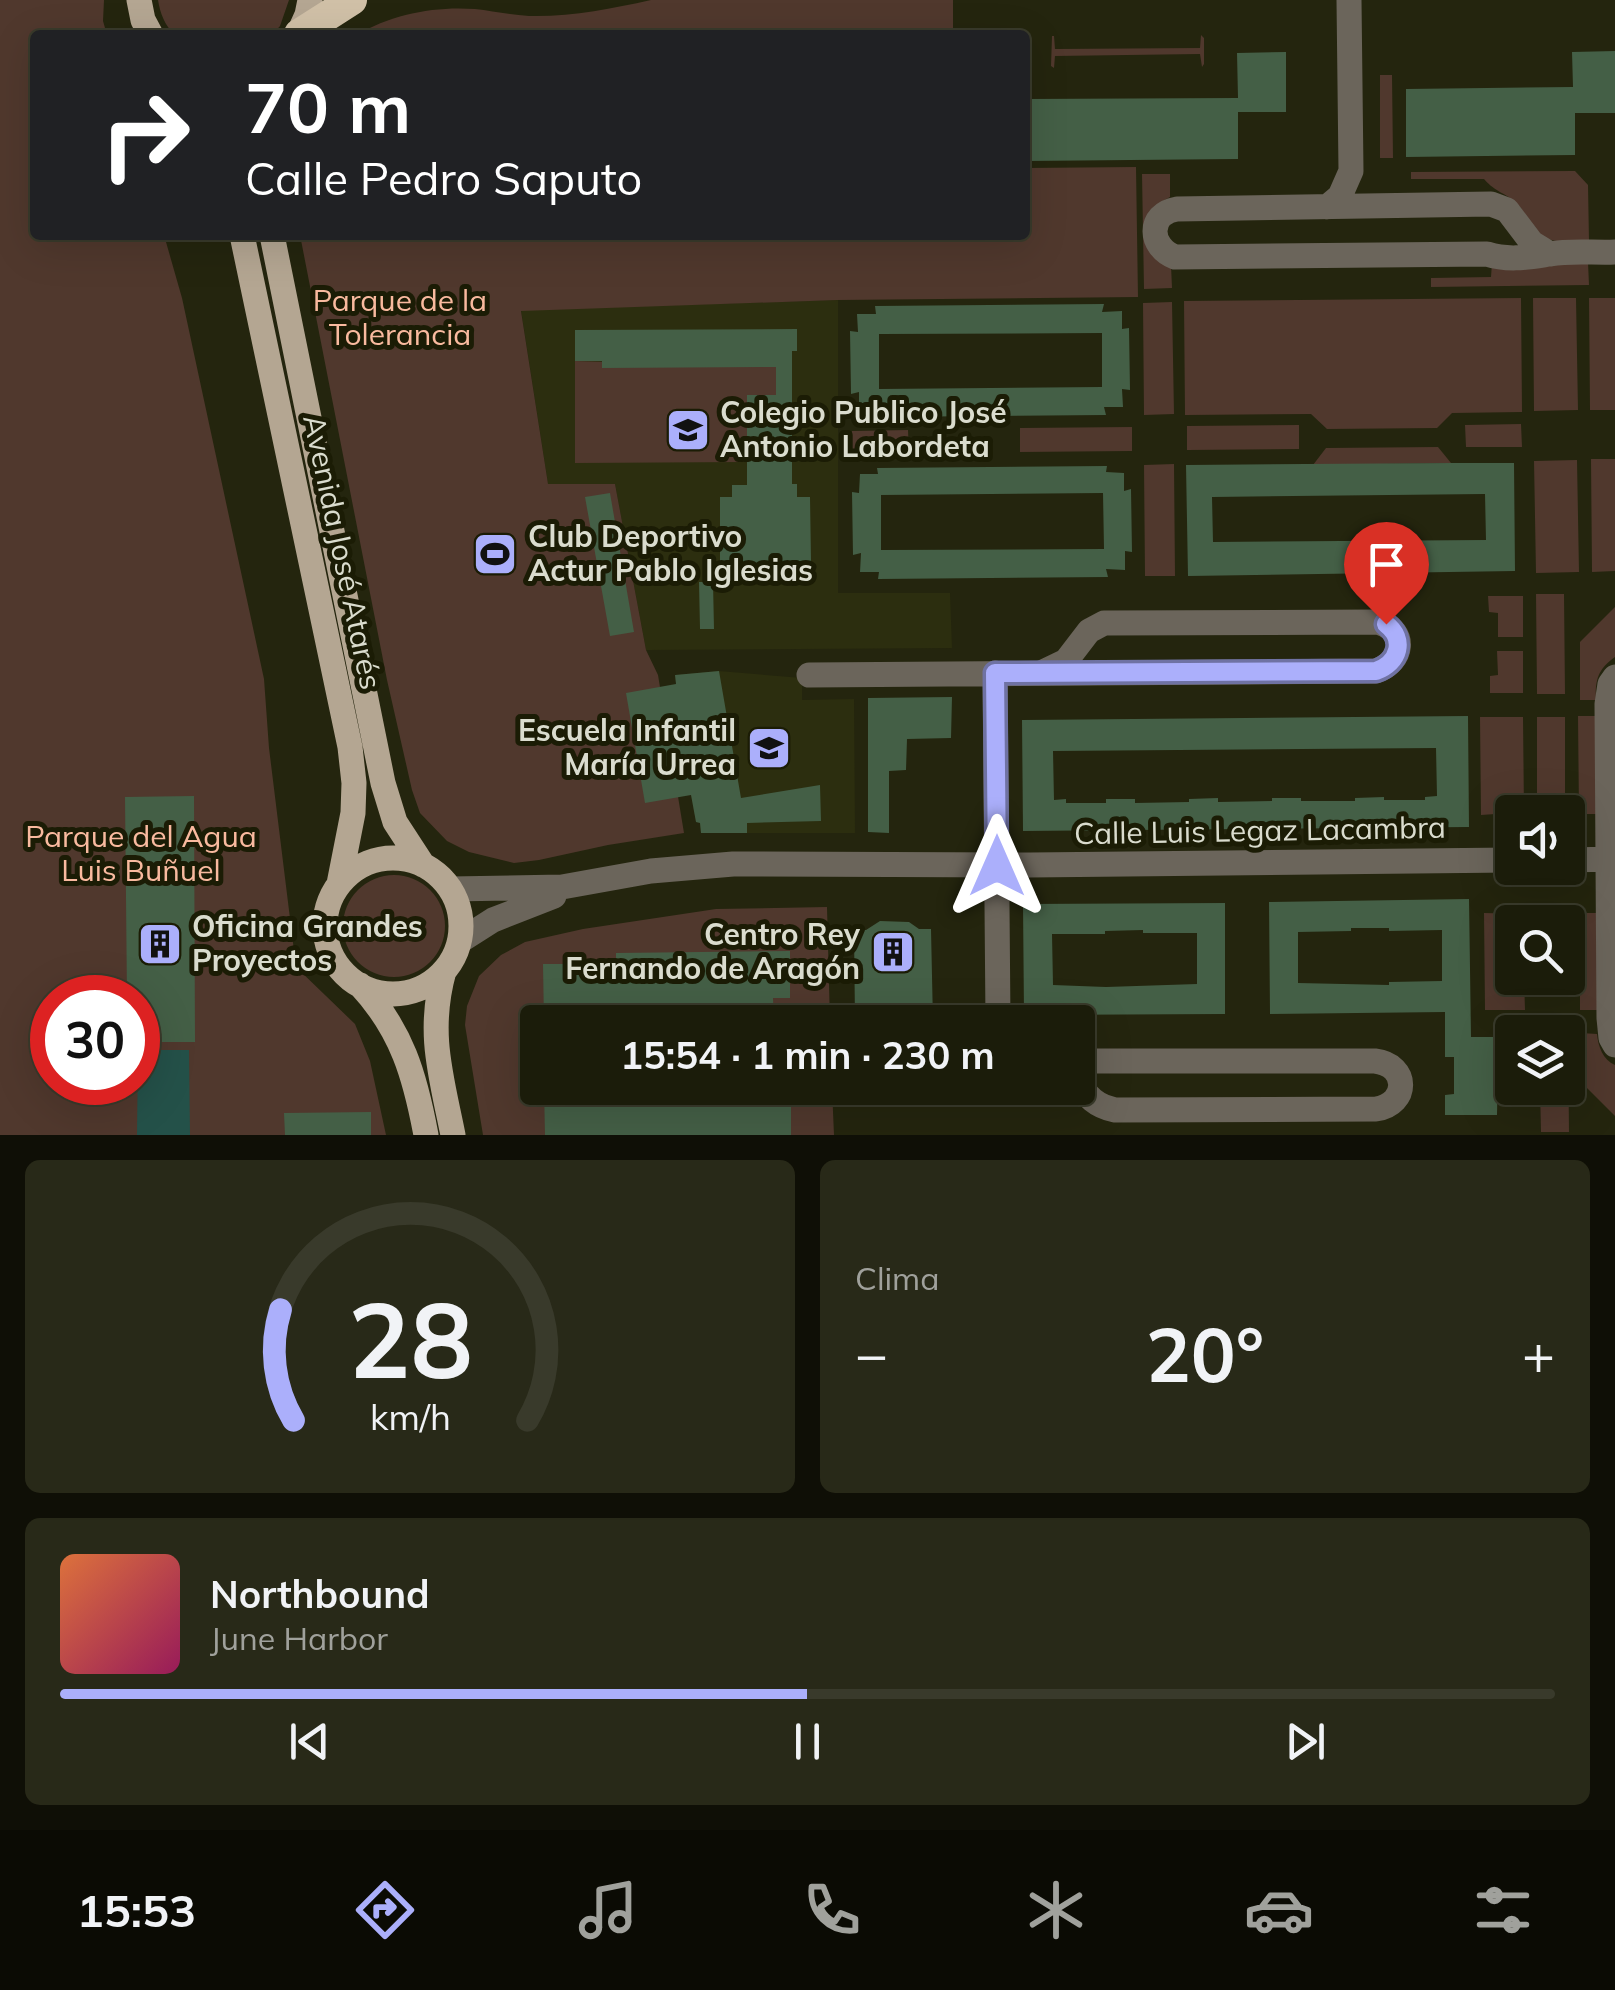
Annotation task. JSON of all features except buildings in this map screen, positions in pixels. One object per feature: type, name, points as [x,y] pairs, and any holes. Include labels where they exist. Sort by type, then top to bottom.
[{"type":"highway","points":[[304,30],[352,0]]},
{"type":"main road","points":[[139,0],[149,30]]},
{"type":"main road","points":[[300,30],[310,0]]},
{"type":"main road","name":"Avenida José Atarés","points":[[243,240],[350,747],[353,813],[339,884]]},
{"type":"main road","name":"Avenida José Atarés","points":[[273,240],[383,783],[395,822],[424,864]]},
{"type":"main road","points":[[387,858],[424,864],[439,875],[458,905],[462,923],[454,957],[430,983],[414,991],[377,992],[360,985],[344,974],[326,940],[325,920],[330,901],[352,871],[369,862],[387,858]]},
{"type":"main road","points":[[444,971],[436,1005],[435,1038],[453,1135]]},
{"type":"main road","points":[[360,985],[381,1008],[397,1035],[413,1079],[426,1135]]},
{"type":"street","points":[[1326,207],[1343,192],[1351,171],[1349,0]]},
{"type":"street","points":[[1351,171],[1362,194],[1384,206]]},
{"type":"street","points":[[1550,254],[1532,243],[1502,206],[1491,204],[1169,210],[1158,220],[1156,238],[1162,251],[1184,257],[1487,254],[1538,258],[1550,254],[1615,252]]},
{"type":"street","points":[[1487,254],[1508,243],[1513,216]]},
{"type":"street","points":[[808,675],[1376,671],[1395,659],[1398,644],[1393,630],[1378,622],[1104,623],[1089,632],[1066,661],[1041,673]]},
{"type":"street","points":[[1082,642],[1088,661],[1108,674]]},
{"type":"street","points":[[995,673],[998,1005]]},
{"type":"street","points":[[1615,677],[1606,704],[1611,860],[1609,1018],[1615,1045]]},
{"type":"street","name":"Calle Luis Legaz Lacambra","points":[[450,889],[540,888],[702,865],[1495,860]]},
{"type":"street","points":[[1585,860],[1611,860]]},
{"type":"street","name":"Calle Luis Legaz Lacambra","points":[[460,941],[510,912],[590,883]]},
{"type":"street","points":[[1095,1060],[1383,1062],[1396,1070],[1400,1088],[1393,1103],[1376,1109],[1115,1110],[1095,1103]]},
{"type":"street","points":[[1098,1105],[1091,1080],[1098,1067],[1110,1060]]},
{"type":"shaded area","name":"Colegio Publico José Antonio Labordeta","points":[[838,300],[838,593],[950,593],[952,648],[646,650],[615,484],[548,484],[521,310]]},
{"type":"shaded area","name":"Escuela Infantil María Urrea","points":[[719,671],[802,678],[802,700],[854,699],[855,833],[701,833],[673,691],[677,690],[675,675]]},
{"type":"green space","name":"Parque del Agua Luis Buñuel","points":[[0,0],[104,0],[106,30],[30,30],[30,240],[165,240],[182,298],[264,679],[296,967],[355,1024],[370,1061],[386,1135],[0,1135]]},
{"type":"green space","points":[[158,0],[289,0],[276,30],[170,30]]},
{"type":"green space","points":[[651,0],[953,0],[953,30],[367,30],[429,10],[475,9],[545,16]]},
{"type":"green space","points":[[1201,35],[1202,67],[1200,54],[1055,56],[1054,68],[1051,66],[1052,36],[1055,49],[1200,48]]},
{"type":"green space","points":[[1380,75],[1392,75],[1393,158],[1380,158]]},
{"type":"green space","name":"Parque de la Tolerancia","points":[[1136,167],[1138,297],[838,300],[521,311],[548,484],[615,484],[646,650],[658,675],[684,833],[514,863],[469,852],[447,841],[420,813],[412,790],[301,240],[1030,240],[1030,168]]},
{"type":"green space","points":[[1575,171],[1588,185],[1589,241],[1560,241],[1539,235],[1519,206],[1484,179],[1411,179],[1411,172]]},
{"type":"green space","points":[[1142,174],[1170,174],[1170,197],[1161,202],[1172,288],[1144,289]]},
{"type":"green space","points":[[1588,262],[1589,285],[1431,287],[1431,278],[1491,277],[1492,263]]},
{"type":"green space","points":[[1521,298],[1522,412],[1452,413],[1437,428],[1327,429],[1311,414],[1185,415],[1184,301]]},
{"type":"green space","points":[[1533,298],[1576,298],[1578,410],[1534,411]]},
{"type":"green space","points":[[1589,298],[1615,298],[1615,410],[1590,410]]},
{"type":"green space","points":[[1172,302],[1174,414],[1144,415],[1143,303]]},
{"type":"green space","points":[[575,361],[776,367],[776,395],[747,395],[747,462],[575,463]]},
{"type":"green space","points":[[1521,424],[1522,447],[1466,447],[1465,425]]},
{"type":"green space","points":[[1299,425],[1299,449],[1187,450],[1187,426]]},
{"type":"green space","points":[[1132,427],[1132,451],[1020,452],[1020,428]]},
{"type":"green space","points":[[908,430],[909,453],[852,453],[852,431]]},
{"type":"green space","points":[[1438,447],[1451,463],[1313,465],[1326,448]]},
{"type":"green space","points":[[1591,459],[1615,459],[1615,571],[1592,572]]},
{"type":"green space","points":[[1577,460],[1579,572],[1536,573],[1534,461]]},
{"type":"green space","points":[[1174,464],[1175,576],[1145,576],[1144,465]]},
{"type":"green space","points":[[1536,594],[1564,594],[1565,694],[1537,694]]},
{"type":"green space","points":[[1488,596],[1523,596],[1523,637],[1498,637],[1498,613],[1489,612]]},
{"type":"green space","points":[[1615,607],[1615,657],[1599,676],[1596,700],[1580,700],[1580,642]]},
{"type":"green space","points":[[1497,651],[1523,651],[1523,693],[1490,693],[1490,676],[1498,675]]},
{"type":"green space","points":[[1578,716],[1595,716],[1596,814],[1585,814],[1585,795],[1579,795]]},
{"type":"green space","points":[[1480,717],[1523,717],[1524,795],[1495,795],[1495,814],[1481,815]]},
{"type":"green space","points":[[1537,717],[1565,717],[1565,795],[1537,795]]},
{"type":"green space","points":[[394,875],[414,879],[430,890],[441,906],[445,926],[441,946],[430,962],[414,973],[394,977],[374,973],[358,962],[347,946],[343,926],[347,906],[358,890],[374,879]]},
{"type":"green space","points":[[827,907],[830,1005],[520,1005],[520,1105],[833,1105],[834,1135],[483,1135],[465,1025],[467,1006],[479,976],[501,955],[525,942],[716,909]]},
{"type":"green space","points":[[1484,913],[1495,913],[1495,995],[1525,995],[1525,1010],[1485,1010]]},
{"type":"green space","points":[[1585,913],[1597,913],[1598,1010],[1580,1010],[1580,995],[1585,995]]},
{"type":"green space","points":[[1585,1033],[1597,1034],[1602,1052],[1615,1065],[1615,1116],[1585,1086]]},
{"type":"green space","points":[[1540,1105],[1569,1105],[1569,1132],[1541,1132]]},
{"type":"water","points":[[160,1050],[189,1050],[190,1135],[137,1135],[137,1105],[160,1105]]},
{"type":"place","name":"Colegio Publico José Antonio Labordeta","points":[[688,430]]},
{"type":"place","name":"Club Deportivo Actur Pablo Iglesias","points":[[495,554]]},
{"type":"place","name":"Escuela Infantil María Urrea","points":[[769,748]]},
{"type":"place","name":"Oficina Grandes Proyectos","points":[[160,944]]},
{"type":"place","name":"Centro Rey Fernando de Aragón","points":[[893,952]]},
{"type":"route","points":[[997,866],[995,673],[1376,671],[1389,666],[1398,653],[1397,636],[1386,624]]}]
